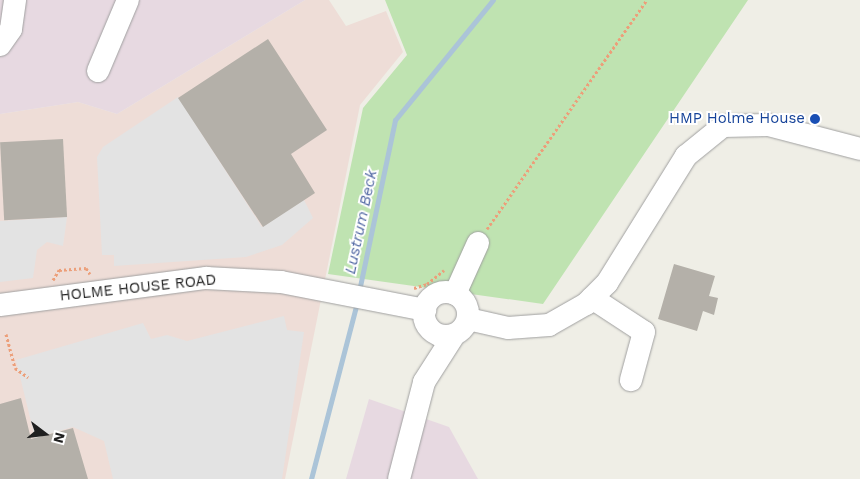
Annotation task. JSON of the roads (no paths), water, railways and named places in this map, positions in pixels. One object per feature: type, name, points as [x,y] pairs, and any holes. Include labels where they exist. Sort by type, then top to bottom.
[{"type":"street","points":[[0,45],[11,29],[14,0]]},
{"type":"street","points":[[98,71],[128,0]]},
{"type":"street","points":[[425,316],[441,336],[461,327],[508,328],[549,325],[592,298],[607,283],[686,156],[706,136],[723,126],[746,123],[860,149]]},
{"type":"street","points":[[456,294],[478,243]]},
{"type":"street","name":"HOLME HOUSE ROAD","points":[[0,305],[206,278],[281,282],[340,292],[386,301],[425,316]]},
{"type":"street","points":[[399,479],[424,382],[425,316],[435,295],[456,294],[466,304],[461,327],[424,382]]},
{"type":"street","points":[[592,298],[644,332],[631,380]]},
{"type":"waterway","name":"Lustrum Beck","points":[[359,291],[395,120],[493,0]]},
{"type":"waterway","name":"Lustrum Beck","points":[[311,479],[357,302]]},
{"type":"place","name":"HMP Holme House","points":[[815,119]]}]
